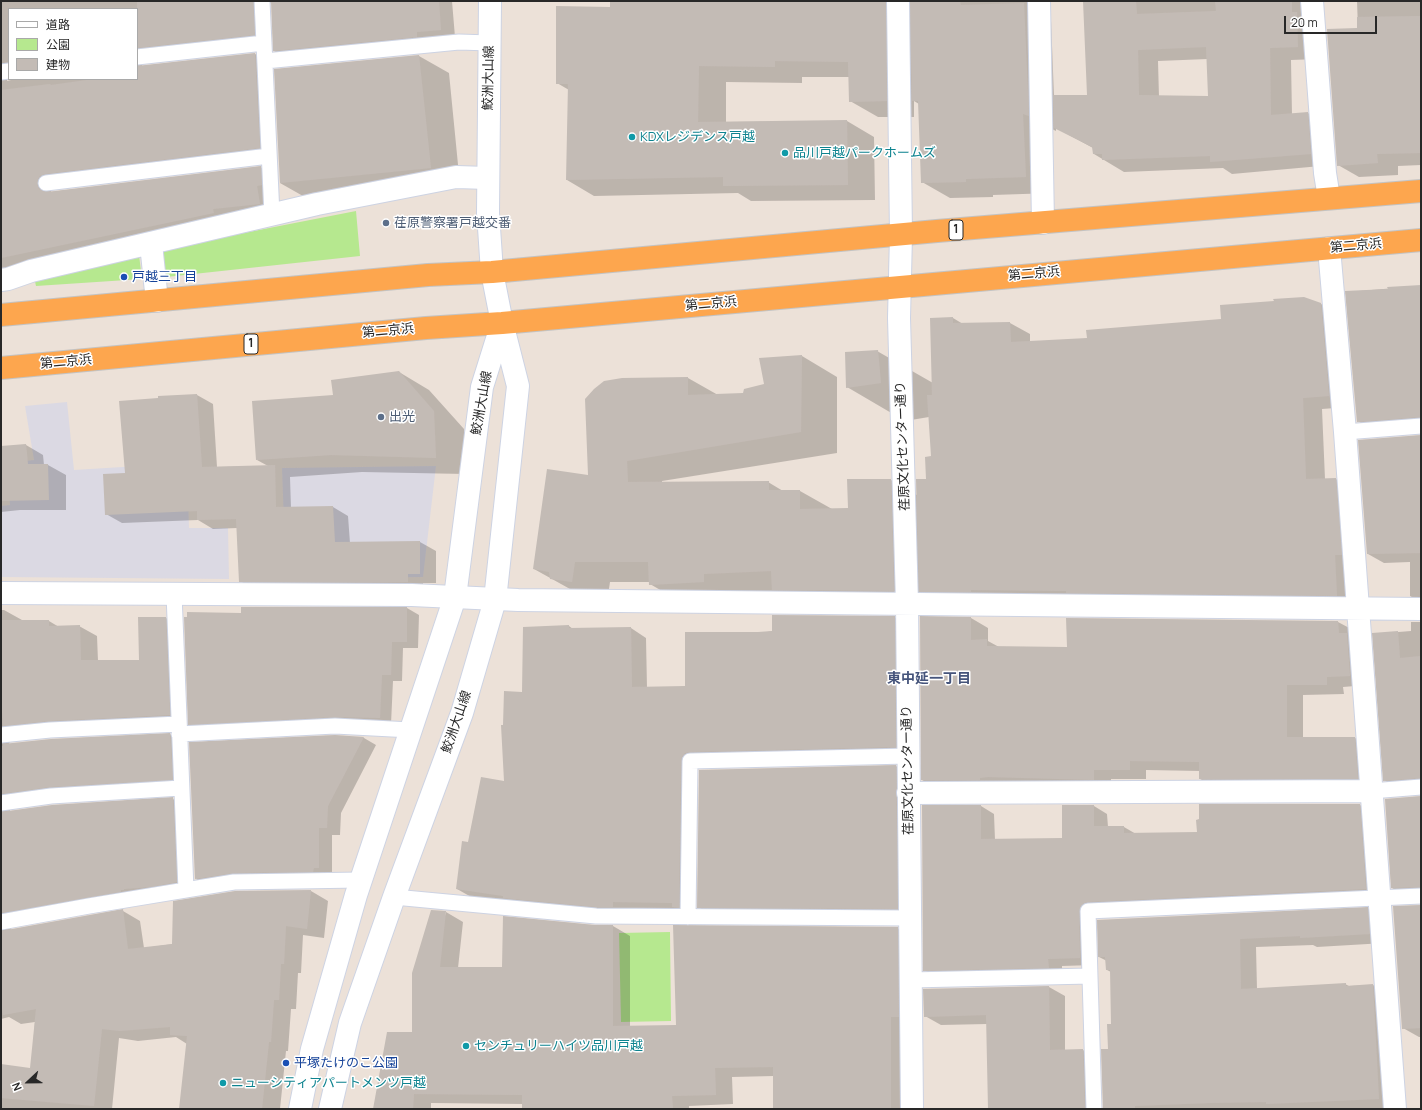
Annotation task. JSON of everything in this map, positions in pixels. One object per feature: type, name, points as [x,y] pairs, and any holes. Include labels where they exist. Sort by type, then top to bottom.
[{"type":"highway","name":"1","points":[[1,315],[428,275],[492,272],[901,235],[1421,191]]},
{"type":"highway","name":"第二京浜","points":[[1,368],[418,328],[502,323],[1421,240]]},
{"type":"street","name":"鮫洲大山線","points":[[330,1109],[350,1023],[394,897],[462,713],[495,600],[518,386],[502,323],[492,272],[488,213],[490,1]]},
{"type":"street","name":"荏原文化センター通り","points":[[898,1],[901,235],[901,287],[899,318],[907,603],[912,1109]]},
{"type":"street","points":[[1039,1],[1042,223]]},
{"type":"street","points":[[1312,1],[1325,173],[1329,198]]},
{"type":"street","points":[[1,280],[31,271],[317,204],[456,178],[488,178]]},
{"type":"street","points":[[151,244],[157,301]]},
{"type":"street","points":[[1329,248],[1346,432],[1395,1109]]},
{"type":"street","name":"鮫洲大山線","points":[[300,1109],[312,1049],[360,880],[455,597],[482,387],[502,323]]},
{"type":"street","points":[[1,593],[412,595],[495,600],[1421,609]]},
{"type":"street","points":[[908,793],[1371,791]]},
{"type":"lane","points":[[262,1],[272,215]]},
{"type":"lane","points":[[265,60],[459,42],[490,43]]},
{"type":"lane","points":[[138,57],[264,43]]},
{"type":"lane","points":[[46,183],[269,156]]},
{"type":"lane","points":[[1346,432],[1421,426]]},
{"type":"lane","points":[[174,594],[186,890]]},
{"type":"lane","points":[[1,735],[50,730],[335,726],[411,730]]},
{"type":"lane","points":[[688,917],[690,760],[908,756]]},
{"type":"lane","points":[[1371,791],[1421,787]]},
{"type":"lane","points":[[1,803],[51,796],[181,788]]},
{"type":"lane","points":[[1,922],[234,882],[360,880]]},
{"type":"lane","points":[[1094,1109],[1088,911],[1421,896]]},
{"type":"lane","points":[[394,897],[596,916],[910,918]]},
{"type":"lane","points":[[910,980],[1090,976]]},
{"type":"shaded area","points":[[67,402],[74,470],[187,463],[189,528],[228,528],[229,579],[1,577],[1,506],[10,505],[7,463],[34,460],[25,406]]},
{"type":"shaded area","points":[[436,466],[423,577],[286,579],[282,468]]},
{"type":"green space","points":[[356,211],[360,256],[166,277],[162,249]]},
{"type":"green space","points":[[139,255],[142,279],[36,286],[34,277]]},
{"type":"green space","points":[[670,932],[671,1021],[621,1022],[619,933]]},
{"type":"building","points":[[137,1],[253,1],[255,35],[138,48]]},
{"type":"building","points":[[271,1],[439,1],[441,30],[417,32],[417,37],[273,51]]},
{"type":"building","points":[[610,1],[886,1],[887,101],[849,102],[848,62],[775,61],[775,67],[699,66],[698,122],[847,120],[848,185],[723,186],[723,177],[566,180],[568,84],[556,84],[556,6],[610,7]]},
{"type":"building","points":[[910,1],[960,1],[961,5],[1024,3],[1029,116],[1023,114],[1026,177],[966,179],[966,182],[921,183],[918,101],[912,101]]},
{"type":"building","points":[[1083,1],[1136,1],[1137,14],[1216,11],[1215,1],[1292,1],[1292,12],[1297,12],[1298,47],[1270,48],[1271,115],[1308,112],[1311,154],[1210,162],[1210,156],[1102,160],[1102,154],[1093,154],[1092,147],[1054,128],[1053,95],[1087,95]],"holes":[[[1206,47],[1208,96],[1139,95],[1138,50]]]},
{"type":"building","points":[[1421,16],[1421,153],[1377,154],[1378,163],[1337,166],[1327,29],[1357,28],[1357,17]]},
{"type":"building","points":[[255,53],[260,148],[45,174],[40,176],[38,179],[37,184],[39,189],[47,192],[261,166],[262,185],[257,186],[260,204],[213,209],[214,213],[1,258],[1,90],[87,80],[138,80],[138,66]]},
{"type":"building","points":[[419,55],[431,168],[280,183],[274,69]]},
{"type":"building","points":[[1421,285],[1421,417],[1357,422],[1345,291],[1388,289],[1387,287]]},
{"type":"building","points":[[1304,297],[1321,303],[1329,396],[1303,398],[1306,479],[1336,478],[1342,555],[1335,555],[1337,596],[1066,593],[1066,591],[971,590],[971,592],[919,592],[916,479],[926,479],[925,457],[931,456],[927,395],[932,395],[930,318],[953,317],[953,323],[1010,322],[1011,342],[1087,338],[1086,330],[1221,319],[1220,305]]},
{"type":"building","points":[[878,350],[881,383],[846,388],[845,352]]},
{"type":"building","points":[[802,355],[801,432],[627,461],[628,482],[769,481],[769,490],[800,490],[800,509],[848,508],[847,479],[891,479],[894,591],[772,590],[771,571],[704,574],[704,582],[649,585],[648,562],[575,562],[572,582],[550,579],[549,572],[533,569],[547,469],[588,475],[585,399],[604,381],[622,378],[688,377],[688,395],[743,393],[744,389],[764,384],[759,358]]},
{"type":"building","points":[[399,371],[434,411],[436,458],[331,455],[256,460],[252,401],[333,395],[331,380]]},
{"type":"building","points":[[197,394],[202,467],[275,465],[276,507],[333,506],[335,542],[420,541],[420,574],[408,574],[408,582],[239,582],[236,519],[197,520],[197,511],[105,515],[103,474],[125,473],[119,401],[158,398],[158,396]]},
{"type":"building","points":[[1421,435],[1421,553],[1367,554],[1358,440]]},
{"type":"building","points":[[26,444],[28,464],[48,464],[49,500],[1,501],[1,446]]},
{"type":"building","points":[[241,607],[407,607],[407,642],[392,642],[391,675],[382,675],[380,718],[335,717],[188,725],[184,617],[187,617],[187,612],[241,613]]},
{"type":"building","points":[[772,615],[895,616],[896,747],[685,753],[681,761],[679,908],[672,907],[672,903],[613,902],[613,907],[596,907],[503,898],[503,896],[456,889],[462,841],[468,842],[481,777],[504,781],[501,725],[503,725],[504,691],[522,692],[523,627],[569,625],[569,628],[631,627],[632,687],[685,686],[685,632],[772,631]]},
{"type":"building","points":[[920,616],[971,617],[971,640],[987,639],[987,646],[1067,647],[1066,618],[1338,621],[1339,633],[1347,633],[1350,676],[1327,677],[1327,685],[1287,685],[1287,737],[1355,737],[1358,779],[1199,779],[1199,762],[1130,761],[1130,770],[1094,770],[1094,780],[988,777],[980,778],[980,780],[921,780]]},
{"type":"building","points":[[138,617],[166,617],[170,715],[50,721],[3,726],[1,694],[1,620],[49,620],[49,626],[80,625],[81,660],[139,660]]},
{"type":"building","points":[[1398,631],[1400,658],[1421,656],[1421,778],[1383,781],[1372,633]]},
{"type":"building","points":[[170,733],[173,780],[50,787],[1,794],[1,746],[3,746],[3,744],[51,739]]},
{"type":"building","points":[[335,735],[364,737],[328,806],[327,828],[319,828],[319,868],[314,868],[313,872],[234,873],[195,879],[189,742]]},
{"type":"building","points":[[896,765],[898,909],[697,908],[699,770]]},
{"type":"building","points":[[1421,796],[1421,887],[1391,888],[1385,799]]},
{"type":"building","points":[[173,797],[177,882],[151,887],[124,889],[121,890],[121,892],[1,913],[1,812],[52,805]]},
{"type":"building","points":[[1199,804],[1360,804],[1366,889],[1087,902],[1083,904],[1079,911],[1080,958],[1048,959],[1049,968],[923,971],[922,805],[981,805],[981,839],[1062,838],[1062,805],[1094,805],[1094,826],[1124,826],[1124,833],[1197,832],[1196,820],[1199,819]]},
{"type":"building","points":[[311,890],[307,929],[286,926],[284,964],[281,964],[279,1000],[274,1000],[271,1042],[269,1042],[262,1109],[179,1109],[187,1036],[170,1035],[170,1027],[120,1031],[102,1029],[94,1106],[1,1098],[1,1064],[30,1068],[36,1009],[3,1015],[1,1001],[1,931],[123,909],[128,949],[172,944],[173,901],[235,891]]},
{"type":"building","points":[[1421,905],[1421,1028],[1402,1029],[1393,906]]},
{"type":"building","points":[[1368,907],[1370,934],[1300,938],[1300,936],[1240,939],[1241,989],[1346,983],[1346,986],[1373,984],[1379,1099],[1266,1104],[1266,1102],[1210,1103],[1135,1106],[1135,1109],[1103,1109],[1101,1049],[1108,1049],[1107,1024],[1111,1024],[1110,970],[1106,970],[1105,957],[1098,957],[1097,920]]},
{"type":"building","points":[[431,910],[446,911],[440,967],[502,967],[503,916],[595,925],[613,925],[613,1026],[676,1025],[673,925],[898,927],[899,1017],[891,1017],[891,1109],[773,1108],[773,1067],[715,1068],[716,1095],[672,1096],[673,1109],[522,1109],[522,1095],[414,1094],[413,1109],[373,1109],[387,1032],[412,1032],[412,973]]},
{"type":"building","points":[[1049,986],[1050,1050],[1083,1049],[1085,1109],[988,1109],[986,1015],[924,1017],[923,989]]},
{"type":"place","name":"KDXレジデンス戸越","points":[[632,137]]},
{"type":"place","name":"品川戸越パークホームズ","points":[[785,153]]},
{"type":"place","name":"荏原警察署戸越交番","points":[[386,223]]},
{"type":"place","name":"戸越三丁目","points":[[124,277]]},
{"type":"place","name":"出光","points":[[381,417]]},
{"type":"place","name":"センチュリーハイツ品川戸越","points":[[466,1046]]},
{"type":"place","name":"平塚たけのこ公園","points":[[286,1063]]},
{"type":"place","name":"ニューシティアパートメンツ戸越","points":[[223,1083]]},
{"type":"district","name":"東中延一丁目","points":[[929,679]]}]
